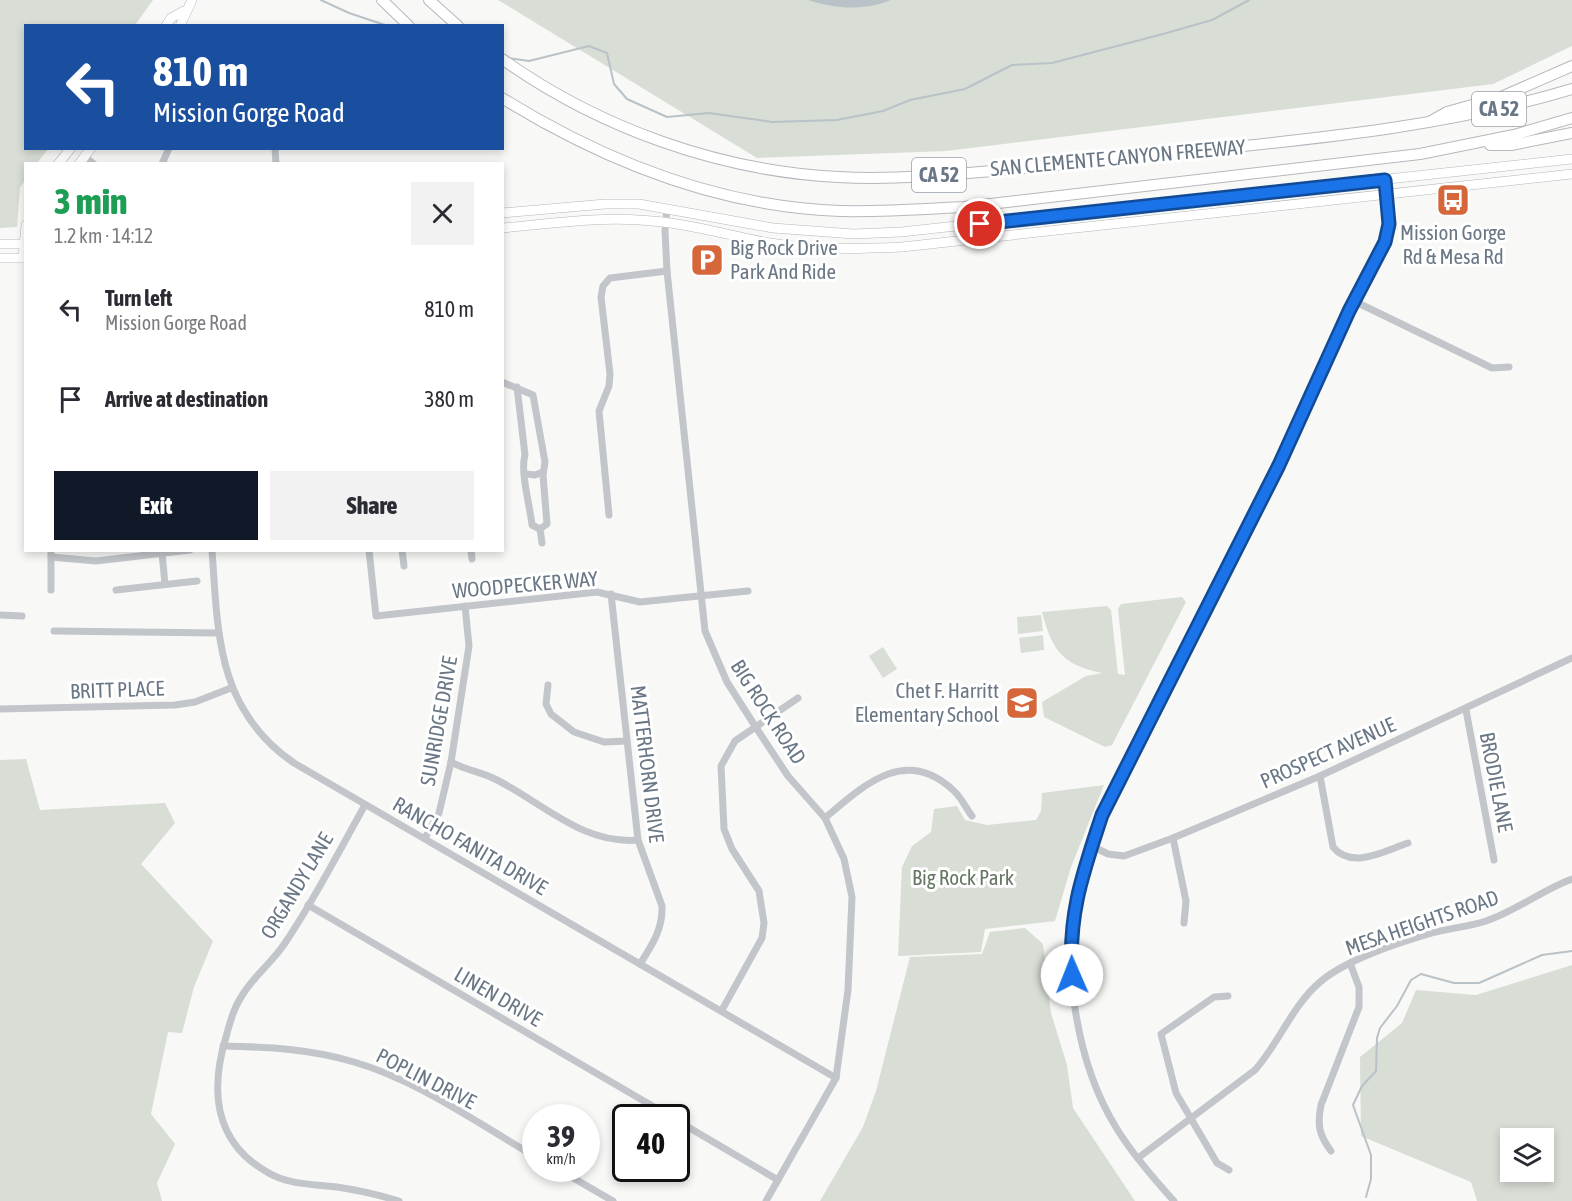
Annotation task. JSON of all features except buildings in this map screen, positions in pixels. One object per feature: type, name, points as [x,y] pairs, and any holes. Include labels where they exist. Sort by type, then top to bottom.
[{"type":"highway","points":[[382,0],[407,24]]},
{"type":"highway","points":[[429,0],[456,24]]},
{"type":"highway","name":"SAN CLEMENTE CANYON FREEWAY","points":[[504,60],[580,106],[684,149],[783,172],[837,177],[914,178],[1311,140],[1426,124],[1496,110],[1572,89]]},
{"type":"highway","points":[[1426,124],[1447,112],[1501,97],[1572,66]]},
{"type":"highway","name":"SAN CLEMENTE CANYON FREEWAY","points":[[504,99],[612,158],[700,187],[781,205],[850,211],[902,211],[964,207],[1346,164],[1475,144],[1572,118]]},
{"type":"highway","points":[[1475,144],[1512,146],[1572,133]]},
{"type":"main road","points":[[181,24],[184,11],[192,0]]},
{"type":"main road","points":[[167,24],[171,18],[184,11]]},
{"type":"main road","points":[[60,162],[69,150]]},
{"type":"main road","points":[[504,213],[605,204],[667,208],[773,228],[854,234],[901,232],[1572,159]]},
{"type":"main road","points":[[1522,165],[1523,179]]},
{"type":"main road","points":[[504,228],[603,219],[665,223],[782,244],[849,249],[902,247],[1572,174]]},
{"type":"main road","points":[[1385,180],[1387,195]]},
{"type":"main road","points":[[0,244],[24,244],[24,258],[0,258]]},
{"type":"street","points":[[1174,1201],[1116,1128],[1099,1092],[1084,1048],[1075,1001],[1071,957],[1074,913],[1081,877],[1102,815],[1279,465],[1388,232],[1387,195]]},
{"type":"street","name":"BIG ROCK ROAD","points":[[667,208],[665,223],[667,271],[700,596],[703,620],[711,650],[727,682],[788,776],[825,819],[844,859],[853,905],[848,990],[836,1078],[766,1201]]},
{"type":"street","points":[[609,515],[599,411],[609,386],[610,374],[601,297],[603,286],[610,278],[667,271]]},
{"type":"street","points":[[1354,302],[1492,368],[1509,367]]},
{"type":"street","points":[[504,383],[533,395],[545,462],[543,472],[547,524],[540,529]]},
{"type":"street","points":[[519,388],[525,455],[522,465],[526,474],[532,525],[540,529]]},
{"type":"street","points":[[526,474],[535,475],[543,472]]},
{"type":"street","points":[[540,529],[542,543]]},
{"type":"street","points":[[51,590],[51,554],[96,561],[167,552],[165,584]]},
{"type":"street","name":"RANCHO FANITA DRIVE","points":[[212,552],[218,633],[231,688],[251,723],[275,749],[365,805],[836,1078]]},
{"type":"street","name":"WOODPECKER WAY","points":[[369,552],[375,616],[597,592],[640,602],[747,591]]},
{"type":"street","points":[[402,552],[404,566]]},
{"type":"street","points":[[471,552],[472,560]]},
{"type":"street","points":[[116,590],[197,581]]},
{"type":"street","name":"MATTERHORN DRIVE","points":[[611,594],[638,840],[645,867],[660,894],[663,917],[657,936],[640,964]]},
{"type":"street","name":"SUNRIDGE DRIVE","points":[[425,838],[439,813],[452,762],[469,646],[465,606]]},
{"type":"street","points":[[0,615],[22,616]]},
{"type":"street","points":[[54,631],[218,633]]},
{"type":"street","name":"PROSPECT AVENUE","points":[[1092,846],[1108,854],[1124,856],[1173,838],[1320,776],[1466,710],[1572,658]]},
{"type":"street","points":[[548,685],[546,704],[551,714],[574,732],[604,742],[627,741]]},
{"type":"street","name":"BRITT PLACE","points":[[0,709],[176,705],[195,702],[231,688]]},
{"type":"street","points":[[722,1010],[762,938],[764,930],[763,908],[759,891],[732,849],[724,829],[719,774],[730,747],[755,726],[798,698]]},
{"type":"street","name":"BRODIE LANE","points":[[1466,710],[1494,860]]},
{"type":"street","points":[[452,762],[494,778],[587,834],[618,842],[638,840]]},
{"type":"street","points":[[825,819],[872,780],[903,770],[919,772],[942,781],[963,801],[972,816]]},
{"type":"street","points":[[1320,776],[1333,847],[1339,854],[1359,859],[1408,843]]},
{"type":"street","name":"ORGANDY LANE","points":[[365,805],[284,945],[254,978],[239,1000],[216,1072],[219,1109],[228,1132],[249,1160],[267,1172],[292,1182],[356,1190],[399,1201]]},
{"type":"street","points":[[1173,838],[1186,901],[1184,923]]},
{"type":"street","name":"MESA HEIGHTS ROAD","points":[[1138,1158],[1255,1070],[1268,1056],[1310,991],[1325,978],[1350,963],[1434,932],[1494,918],[1572,879]]},
{"type":"street","name":"LINEN DRIVE","points":[[308,905],[648,1104]]},
{"type":"street","points":[[1331,1151],[1320,1137],[1319,1118],[1321,1106],[1359,1007],[1359,987],[1350,963]]},
{"type":"street","points":[[1228,996],[1214,997],[1161,1034],[1170,1079],[1217,1163],[1229,1170]]},
{"type":"street","name":"POPLIN DRIVE","points":[[223,1046],[298,1050],[365,1066],[412,1085],[522,1149]]},
{"type":"street","points":[[690,1128],[778,1180]]},
{"type":"street","points":[[580,1182],[613,1201]]},
{"type":"green space","points":[[0,0],[153,0],[136,24],[24,24],[24,150],[47,150],[38,162],[24,162],[24,182],[20,188],[17,227],[0,228]]},
{"type":"green space","points":[[498,0],[1572,0],[1572,46],[1493,84],[946,151],[757,158]]},
{"type":"green space","points":[[1182,597],[1186,602],[1112,745],[1105,747],[1044,717],[1042,702],[1086,676],[1102,673],[1078,666],[1061,654],[1050,637],[1042,612],[1107,606],[1111,610],[1118,674],[1125,675],[1118,609],[1121,604]]},
{"type":"green space","points":[[1041,615],[1043,631],[1018,634],[1017,617]]},
{"type":"green space","points":[[1043,635],[1044,650],[1021,653],[1019,638]]},
{"type":"green space","points":[[883,647],[897,669],[883,678],[869,656]]},
{"type":"green space","points":[[26,759],[40,810],[165,803],[175,823],[141,864],[213,941],[194,987],[182,1033],[168,1032],[151,1114],[175,1144],[157,1183],[162,1201],[0,1201],[0,760]]},
{"type":"green space","name":"Big Rock Park","points":[[1104,785],[1071,867],[1055,921],[985,929],[981,952],[898,956],[902,867],[912,846],[931,832],[934,809],[957,806],[965,820],[987,825],[1036,820],[1041,811],[1042,793]]},
{"type":"green space","points":[[1025,928],[1043,944],[1051,1013],[1067,1065],[1073,1108],[1135,1201],[820,1201],[863,1127],[876,1091],[910,957],[982,954],[990,932]]},
{"type":"green space","points":[[1572,965],[1572,1201],[1477,1201],[1471,1182],[1361,1136],[1360,1057],[1402,1023],[1416,990],[1476,995]]},
{"type":"shaded area","points":[[808,0],[891,0],[881,4],[850,8]]},
{"type":"waterway","points":[[321,0],[349,13],[382,24]]},
{"type":"waterway","points":[[508,58],[529,61],[589,46],[607,53],[614,84],[627,99],[667,117],[709,113],[772,122],[837,120],[883,111],[910,100],[965,89],[1012,65],[1052,63],[1212,20],[1249,0]]},
{"type":"waterway","points":[[1366,1197],[1371,1179],[1371,1155],[1353,1105],[1362,1086],[1376,1071],[1377,1038],[1380,1028],[1397,1006],[1411,980],[1421,974],[1454,983],[1479,983],[1542,955],[1572,951]]},
{"type":"place","name":"Mission Gorge Rd & Mesa Rd","points":[[1453,200]]},
{"type":"place","name":"Big Rock Drive Park And Ride","points":[[707,260]]},
{"type":"place","name":"Chet F. Harritt Elementary School","points":[[1022,703]]},
{"type":"route","points":[[980,224],[1385,180],[1389,224],[1385,242],[1349,311],[1279,465],[1102,815],[1081,877],[1074,913],[1072,975]]}]
